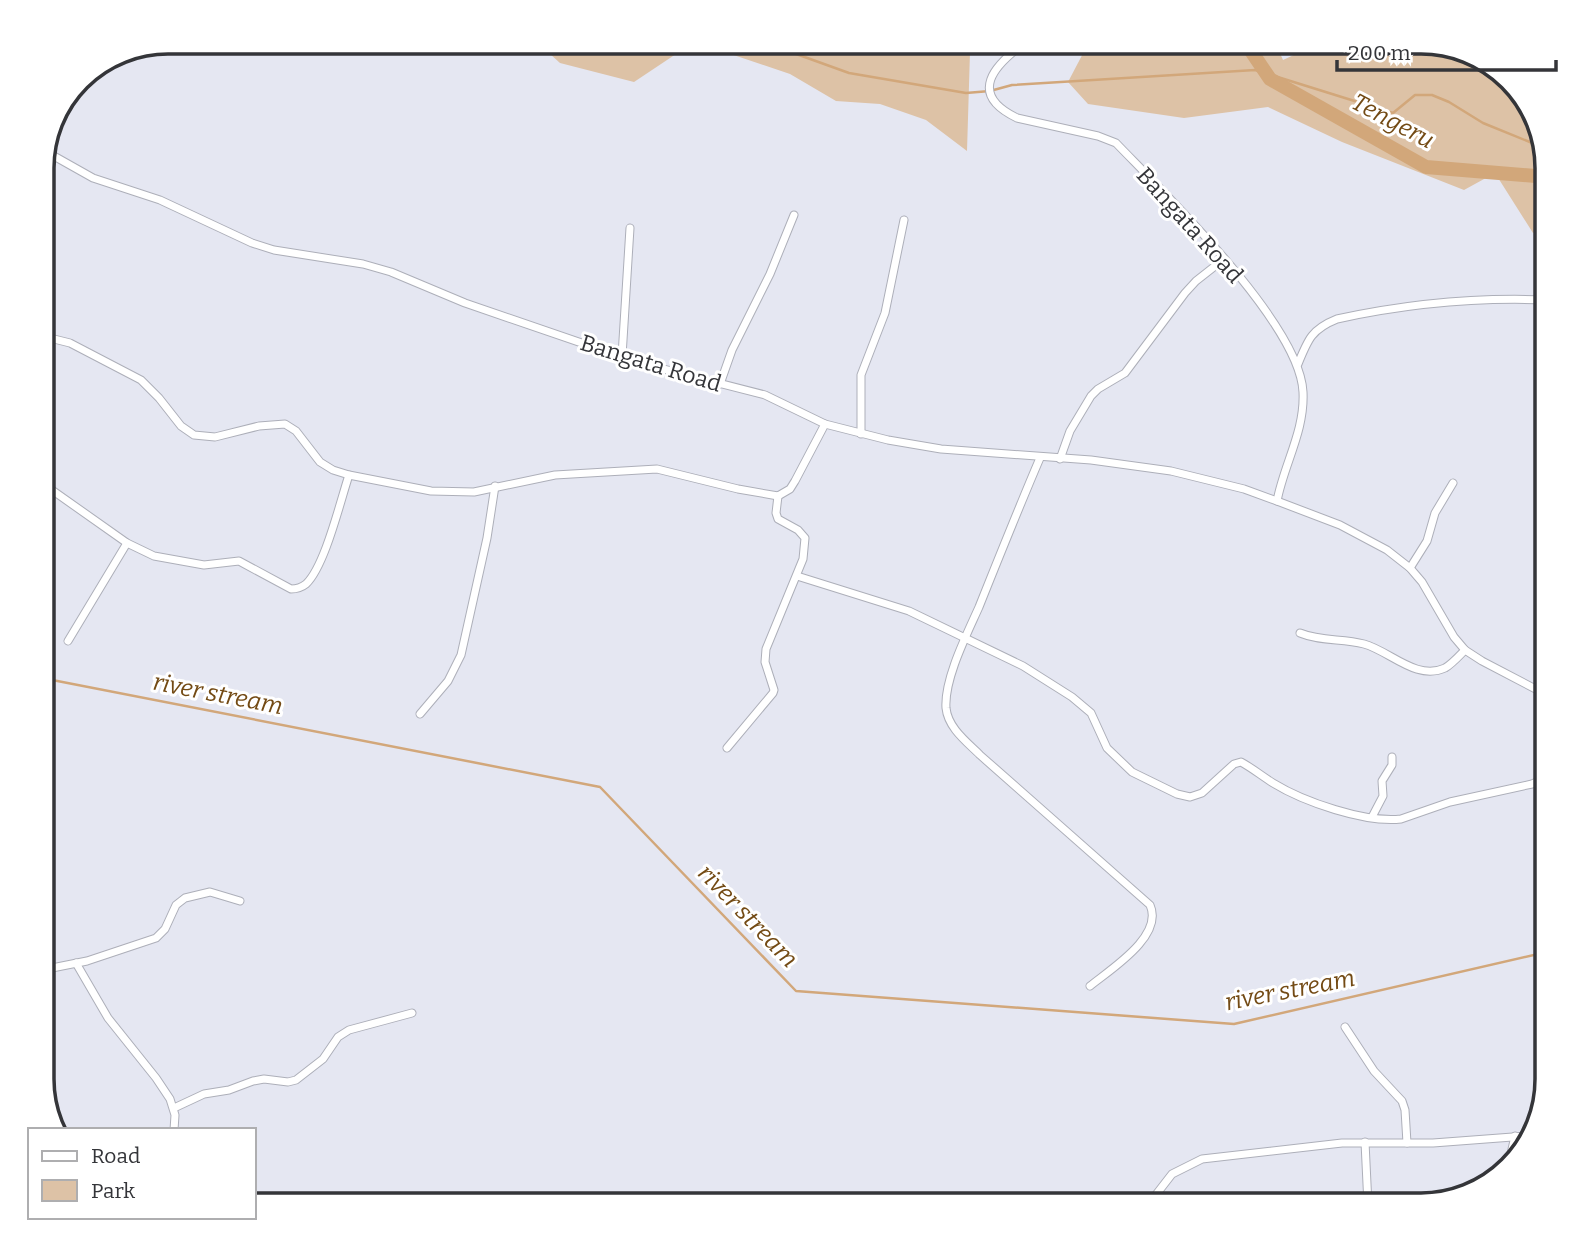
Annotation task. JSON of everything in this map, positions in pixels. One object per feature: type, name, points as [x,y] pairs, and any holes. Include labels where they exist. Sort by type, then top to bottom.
[{"type":"street","name":"Bangata Road","points":[[1010,54],[995,68],[990,83],[993,103],[1005,113],[1017,118],[1098,136],[1116,144],[1224,259],[1278,327],[1298,364],[1303,390],[1302,421],[1285,468],[1277,501]]},
{"type":"street","name":"Bangata Road","points":[[55,156],[93,177],[160,200],[264,248],[376,268],[464,303],[622,356],[765,395],[825,424],[861,434],[941,449],[1091,460],[1181,473],[1277,501],[1340,525],[1377,544],[1410,568],[1422,582],[1454,637],[1465,650],[1482,662],[1535,689]]},
{"type":"street","points":[[720,384],[732,350],[770,274],[794,215]]},
{"type":"street","points":[[861,434],[861,375],[885,313],[904,220]]},
{"type":"street","points":[[622,356],[630,228]]},
{"type":"street","points":[[1060,459],[1070,430],[1091,396],[1098,388],[1125,373],[1190,287],[1224,259]]},
{"type":"street","points":[[1298,364],[1313,332],[1337,318],[1448,302],[1535,300]]},
{"type":"street","points":[[54,339],[70,343],[141,380],[181,426],[194,435],[215,437],[258,426],[285,424],[296,431],[320,462],[333,470],[432,491],[474,492],[575,473],[657,469],[779,496],[790,489],[825,424]]},
{"type":"street","points":[[1040,458],[966,637],[947,700],[949,719],[956,731],[1142,897],[1154,912],[1145,938],[1090,986]]},
{"type":"street","points":[[54,491],[127,543],[163,559],[204,565],[239,561],[286,588],[297,589],[306,583],[319,564],[349,475]]},
{"type":"street","points":[[1410,568],[1427,541],[1435,513],[1453,483]]},
{"type":"street","points":[[420,714],[449,681],[461,654],[487,538],[495,486]]},
{"type":"street","points":[[727,748],[773,693],[765,662],[766,649],[803,559],[805,538],[798,530],[778,519],[776,513],[779,496]]},
{"type":"street","points":[[68,641],[127,543]]},
{"type":"street","points":[[797,576],[909,611],[1023,666],[1091,713],[1101,740],[1132,772],[1177,794],[1190,797],[1202,793],[1234,764],[1241,762],[1288,791],[1329,807],[1391,821],[1401,820],[1450,802],[1535,783]]},
{"type":"street","points":[[1300,634],[1361,643],[1413,668],[1427,671],[1444,668],[1465,650]]},
{"type":"street","points":[[1372,817],[1383,796],[1382,781],[1392,765],[1392,757]]},
{"type":"street","points":[[54,968],[87,961],[156,938],[165,929],[176,905],[185,898],[210,892],[240,901]]},
{"type":"street","points":[[76,963],[108,1018],[156,1078],[174,1108],[174,1128]]},
{"type":"street","points":[[174,1108],[204,1094],[229,1090],[253,1081],[296,1080],[323,1059],[338,1037],[349,1030],[412,1013]]},
{"type":"street","points":[[1345,1027],[1374,1071],[1402,1101],[1405,1110],[1406,1143]]},
{"type":"street","points":[[1513,1145],[1515,1136]]},
{"type":"street","points":[[1157,1193],[1172,1174],[1202,1159],[1365,1142],[1447,1143],[1519,1136]]},
{"type":"street","points":[[1365,1142],[1367,1193]]},
{"type":"green space","points":[[550,54],[676,54],[634,82],[560,63]]},
{"type":"green space","points":[[731,54],[970,54],[967,151],[926,120],[880,104],[836,101],[790,74]]},
{"type":"green space","points":[[1083,54],[1280,54],[1283,60],[1296,54],[1421,54],[1457,60],[1490,78],[1516,105],[1523,118],[1533,146],[1535,232],[1533,233],[1495,173],[1464,190],[1342,142],[1268,107],[1184,118],[1088,104],[1068,82]]},
{"type":"waterway","points":[[796,54],[849,73],[966,93],[990,91],[1012,85],[1255,70],[1393,113],[1415,95],[1432,95],[1483,123],[1532,143]]},
{"type":"waterway","name":"Tengeru","points":[[1253,54],[1270,79],[1426,167],[1535,176]]},
{"type":"waterway","name":"river stream","points":[[54,680],[600,787],[796,991],[1234,1024],[1535,955]]}]
